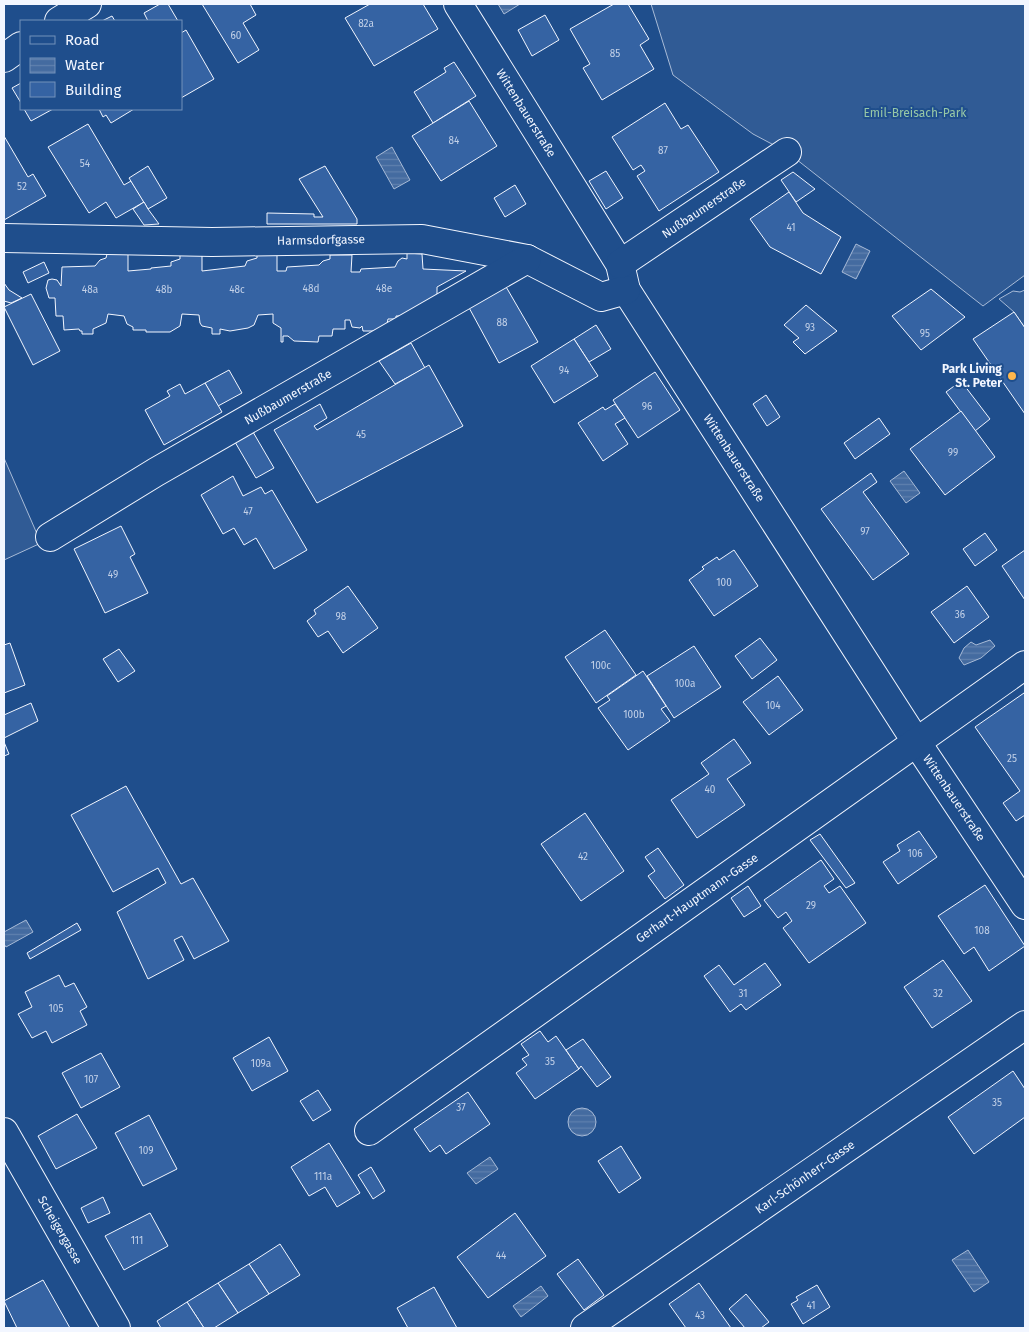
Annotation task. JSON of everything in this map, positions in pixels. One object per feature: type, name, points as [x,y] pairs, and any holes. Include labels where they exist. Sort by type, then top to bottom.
[{"type":"street","points":[[61,20],[87,4]]},
{"type":"street","name":"Wittenbauerstraße","points":[[458,4],[620,264],[626,290],[917,742],[1025,905]]},
{"type":"street","points":[[4,58],[20,47]]},
{"type":"street","name":"Nußbaumerstraße","points":[[620,264],[788,152]]},
{"type":"street","name":"Harmsdorfgasse","points":[[4,238],[212,242],[422,238],[527,259],[601,297],[626,290]]},
{"type":"street","name":"Nußbaumerstraße","points":[[50,537],[156,472],[527,259]]},
{"type":"street","name":"Gerhart-Hauptmann-Gasse","points":[[369,1131],[1025,665]]},
{"type":"street","name":"Karl-Schönherr-Gasse","points":[[585,1328],[1025,1025]]},
{"type":"street","name":"Scheigergasse","points":[[4,1132],[116,1328]]},
{"type":"shaded area","name":"Emil-Breisach-Park","points":[[651,4],[1025,4],[1025,275],[983,306],[787,152],[753,134],[673,75]]},
{"type":"shaded area","points":[[1025,290],[1025,328],[1014,312],[999,299],[1013,291],[1020,292]]},
{"type":"shaded area","points":[[4,458],[41,543],[4,560]]},
{"type":"water","points":[[498,4],[520,4],[504,14]]},
{"type":"water","points":[[392,147],[410,180],[394,189],[376,157]]},
{"type":"water","points":[[856,244],[870,251],[856,279],[842,272]]},
{"type":"water","points":[[904,471],[920,493],[906,503],[890,481]]},
{"type":"water","points":[[990,640],[995,646],[981,658],[964,665],[959,658],[964,648],[971,642],[976,645]]},
{"type":"water","points":[[26,920],[33,932],[6,947],[4,944],[4,932]]},
{"type":"water","points":[[582,1108],[592,1112],[596,1122],[592,1132],[582,1136],[572,1132],[568,1122],[572,1112]]},
{"type":"water","points":[[490,1157],[498,1169],[476,1184],[467,1173]]},
{"type":"water","points":[[968,1250],[989,1282],[974,1292],[952,1260]]},
{"type":"water","points":[[541,1286],[548,1296],[521,1317],[513,1306]]},
{"type":"building","points":[[160,4],[168,4],[177,20],[148,20],[144,13]]},
{"type":"building","points":[[202,4],[250,4],[256,15],[243,23],[259,50],[238,63]]},
{"type":"building","points":[[370,4],[423,4],[438,29],[374,66],[345,18]]},
{"type":"building","points":[[614,4],[628,4],[649,39],[640,45],[654,69],[602,100],[583,68],[590,64],[570,29]]},
{"type":"building","points":[[545,15],[559,40],[532,56],[518,30]]},
{"type":"building","points":[[112,16],[114,20],[104,20]]},
{"type":"building","points":[[186,30],[214,79],[182,97],[182,32]]},
{"type":"building","points":[[454,62],[476,96],[433,123],[414,92],[446,72],[444,68]]},
{"type":"building","points":[[20,84],[20,101],[12,88]]},
{"type":"building","points":[[469,101],[497,146],[441,181],[412,136]]},
{"type":"building","points":[[665,103],[681,129],[688,125],[719,172],[659,211],[637,176],[645,171],[641,165],[633,170],[612,137]]},
{"type":"building","points":[[25,110],[51,110],[31,121]]},
{"type":"building","points":[[100,110],[132,110],[111,123],[106,115],[103,117]]},
{"type":"building","points":[[88,124],[124,185],[131,181],[144,202],[116,218],[106,202],[89,213],[48,147]]},
{"type":"building","points":[[4,136],[28,177],[33,174],[46,196],[4,220]]},
{"type":"building","points":[[148,166],[167,198],[148,209],[129,178]]},
{"type":"building","points":[[325,166],[357,219],[357,224],[267,224],[267,213],[314,214],[314,217],[323,217],[299,179]]},
{"type":"building","points":[[606,171],[623,198],[606,209],[589,181]]},
{"type":"building","points":[[793,172],[815,189],[796,202],[781,180]]},
{"type":"building","points":[[515,185],[526,204],[505,217],[494,198]]},
{"type":"building","points":[[789,192],[803,213],[841,237],[821,274],[770,247],[750,219]]},
{"type":"building","points":[[144,202],[159,224],[144,225],[133,209]]},
{"type":"building","points":[[180,253],[202,254],[202,271],[245,266],[247,261],[257,258],[257,255],[277,255],[277,271],[286,271],[287,267],[319,265],[323,261],[330,259],[330,255],[352,255],[351,272],[360,272],[361,269],[395,267],[402,258],[407,259],[407,253],[422,254],[423,269],[466,271],[437,287],[437,297],[409,316],[396,316],[396,319],[388,319],[387,324],[375,331],[363,331],[362,326],[360,328],[352,327],[350,320],[345,320],[345,329],[333,329],[332,336],[319,336],[318,342],[294,341],[288,336],[283,336],[283,342],[281,342],[281,328],[273,323],[273,314],[258,315],[254,325],[248,328],[230,331],[220,329],[220,334],[212,334],[212,328],[202,326],[199,315],[182,314],[180,326],[170,332],[133,330],[133,327],[127,324],[124,316],[108,314],[106,323],[93,329],[93,334],[82,334],[82,331],[79,329],[64,330],[63,316],[56,316],[55,298],[49,298],[46,288],[48,280],[52,279],[57,280],[61,286],[62,267],[95,266],[100,260],[106,258],[107,254],[128,254],[128,271],[151,269],[171,266],[171,262],[180,259]]},
{"type":"building","points":[[44,262],[49,273],[28,283],[23,272]]},
{"type":"building","points":[[4,283],[9,290],[22,298],[11,303],[4,301]]},
{"type":"building","points":[[505,285],[538,342],[499,363],[467,304]]},
{"type":"building","points":[[931,289],[965,317],[921,350],[892,316]]},
{"type":"building","points":[[31,294],[60,351],[33,365],[4,307]]},
{"type":"building","points":[[806,305],[837,331],[805,354],[793,342],[799,338],[784,325]]},
{"type":"building","name":"Park Living St. Peter","points":[[1014,312],[1025,328],[1025,414],[973,339]]},
{"type":"building","points":[[596,325],[611,349],[589,362],[574,339]]},
{"type":"building","points":[[574,339],[598,376],[554,403],[531,366]]},
{"type":"building","points":[[411,343],[425,368],[395,384],[379,361]]},
{"type":"building","points":[[429,365],[463,426],[317,503],[274,430],[320,404],[327,418],[314,426],[317,430]]},
{"type":"building","points":[[229,370],[242,393],[218,406],[205,383]]},
{"type":"building","points":[[655,372],[680,410],[638,438],[613,400]]},
{"type":"building","points":[[961,381],[990,419],[975,431],[946,392]]},
{"type":"building","points":[[205,383],[222,412],[164,445],[145,410],[170,396],[167,391],[180,384],[185,394]]},
{"type":"building","points":[[766,395],[780,417],[767,426],[753,404]]},
{"type":"building","points":[[615,404],[625,418],[615,424],[628,444],[603,461],[578,423],[603,407],[605,410]]},
{"type":"building","points":[[961,411],[995,457],[945,495],[910,449]]},
{"type":"building","points":[[879,418],[890,434],[855,459],[844,443]]},
{"type":"building","points":[[253,432],[274,468],[256,478],[235,442]]},
{"type":"building","points":[[871,473],[877,482],[863,492],[909,554],[873,580],[821,509]]},
{"type":"building","points":[[233,476],[243,496],[261,487],[265,494],[272,490],[307,550],[274,569],[256,538],[244,545],[234,528],[223,534],[201,495]]},
{"type":"building","points":[[121,526],[135,554],[130,557],[148,593],[105,613],[74,549]]},
{"type":"building","points":[[985,533],[997,550],[975,566],[963,549]]},
{"type":"building","points":[[734,550],[758,586],[714,616],[689,580],[704,569],[702,567],[717,557],[719,560]]},
{"type":"building","points":[[1025,550],[1025,600],[1002,566]]},
{"type":"building","points":[[348,586],[378,628],[343,653],[328,631],[318,637],[307,621],[316,614],[314,610]]},
{"type":"building","points":[[967,586],[989,617],[954,643],[931,612]]},
{"type":"building","points":[[605,630],[636,675],[596,703],[565,657]]},
{"type":"building","points":[[760,638],[777,660],[752,679],[735,656]]},
{"type":"building","points":[[10,643],[25,685],[4,693],[4,645]]},
{"type":"building","points":[[694,646],[721,687],[674,718],[647,676]]},
{"type":"building","points":[[119,649],[135,671],[118,682],[103,659]]},
{"type":"building","points":[[643,671],[666,706],[661,709],[670,721],[628,750],[598,708],[610,700],[607,696]]},
{"type":"building","points":[[778,676],[803,710],[769,735],[743,702]]},
{"type":"building","points":[[1024,693],[1025,815],[1016,821],[1003,803],[1020,791],[975,727]]},
{"type":"building","points":[[31,703],[38,721],[4,738],[4,715]]},
{"type":"building","points":[[734,739],[751,763],[727,779],[745,805],[697,838],[671,800],[709,774],[701,763]]},
{"type":"building","points":[[4,742],[9,754],[4,756]]},
{"type":"building","points":[[126,786],[181,884],[193,878],[229,941],[194,959],[182,936],[174,940],[184,960],[148,979],[117,912],[166,883],[158,868],[113,892],[71,815]]},
{"type":"building","points":[[585,813],[624,871],[581,901],[541,844]]},
{"type":"building","points":[[919,831],[937,857],[898,884],[883,862],[900,851],[897,845]]},
{"type":"building","points":[[820,834],[855,883],[846,888],[810,840]]},
{"type":"building","points":[[658,848],[684,885],[665,899],[648,876],[655,871],[645,857]]},
{"type":"building","points":[[821,860],[834,879],[824,886],[829,893],[840,886],[866,923],[809,963],[783,928],[792,921],[786,912],[778,918],[764,900]]},
{"type":"building","points":[[985,885],[1025,946],[989,971],[974,947],[964,954],[938,916]]},
{"type":"building","points":[[748,886],[761,906],[744,917],[731,898]]},
{"type":"building","points":[[77,923],[81,930],[30,959],[27,953]]},
{"type":"building","points":[[943,960],[972,1001],[932,1028],[904,987]]},
{"type":"building","points":[[765,963],[781,985],[746,1010],[741,1004],[730,1012],[704,976],[719,965],[734,985]]},
{"type":"building","points":[[59,975],[65,987],[74,983],[87,1007],[80,1011],[87,1025],[52,1043],[46,1031],[32,1038],[18,1014],[32,1007],[25,992]]},
{"type":"building","points":[[540,1031],[548,1042],[556,1036],[579,1069],[535,1099],[516,1073],[527,1065],[522,1059],[529,1055],[521,1044]]},
{"type":"building","points":[[269,1037],[288,1071],[252,1091],[233,1058]]},
{"type":"building","points":[[583,1039],[611,1077],[597,1087],[581,1066],[579,1069],[566,1050]]},
{"type":"building","points":[[101,1053],[120,1087],[81,1108],[62,1073]]},
{"type":"building","points":[[1013,1071],[1025,1089],[1025,1117],[974,1154],[948,1117]]},
{"type":"building","points":[[318,1090],[331,1110],[313,1121],[300,1101]]},
{"type":"building","points":[[468,1092],[490,1124],[446,1154],[440,1145],[430,1152],[414,1129]]},
{"type":"building","points":[[77,1114],[97,1148],[56,1169],[38,1136]]},
{"type":"building","points":[[149,1115],[177,1169],[143,1186],[115,1133]]},
{"type":"building","points":[[329,1143],[360,1193],[337,1207],[325,1187],[309,1196],[291,1167]]},
{"type":"building","points":[[621,1146],[641,1178],[619,1193],[598,1161]]},
{"type":"building","points":[[371,1167],[385,1191],[373,1199],[358,1175]]},
{"type":"building","points":[[103,1197],[110,1213],[88,1223],[81,1208]]},
{"type":"building","points":[[150,1213],[168,1246],[124,1270],[105,1236]]},
{"type":"building","points":[[515,1213],[546,1256],[488,1298],[457,1257]]},
{"type":"building","points":[[280,1244],[300,1275],[269,1294],[249,1264]]},
{"type":"building","points":[[578,1259],[604,1295],[584,1310],[557,1274]]},
{"type":"building","points":[[249,1264],[269,1294],[238,1313],[218,1283]]},
{"type":"building","points":[[43,1280],[70,1328],[17,1328],[4,1301]]},
{"type":"building","points":[[218,1283],[238,1313],[214,1328],[204,1328],[187,1302]]},
{"type":"building","points":[[699,1283],[731,1328],[686,1328],[669,1304]]},
{"type":"building","points":[[817,1285],[830,1307],[803,1324],[791,1304],[798,1300],[796,1297]]},
{"type":"building","points":[[434,1287],[457,1328],[408,1328],[397,1308]]},
{"type":"building","points":[[746,1294],[769,1322],[761,1328],[745,1328],[729,1309]]},
{"type":"building","points":[[187,1302],[204,1328],[161,1328],[157,1321]]},
{"type":"place","name":"Park Living St. Peter","points":[[1012,376]]}]
